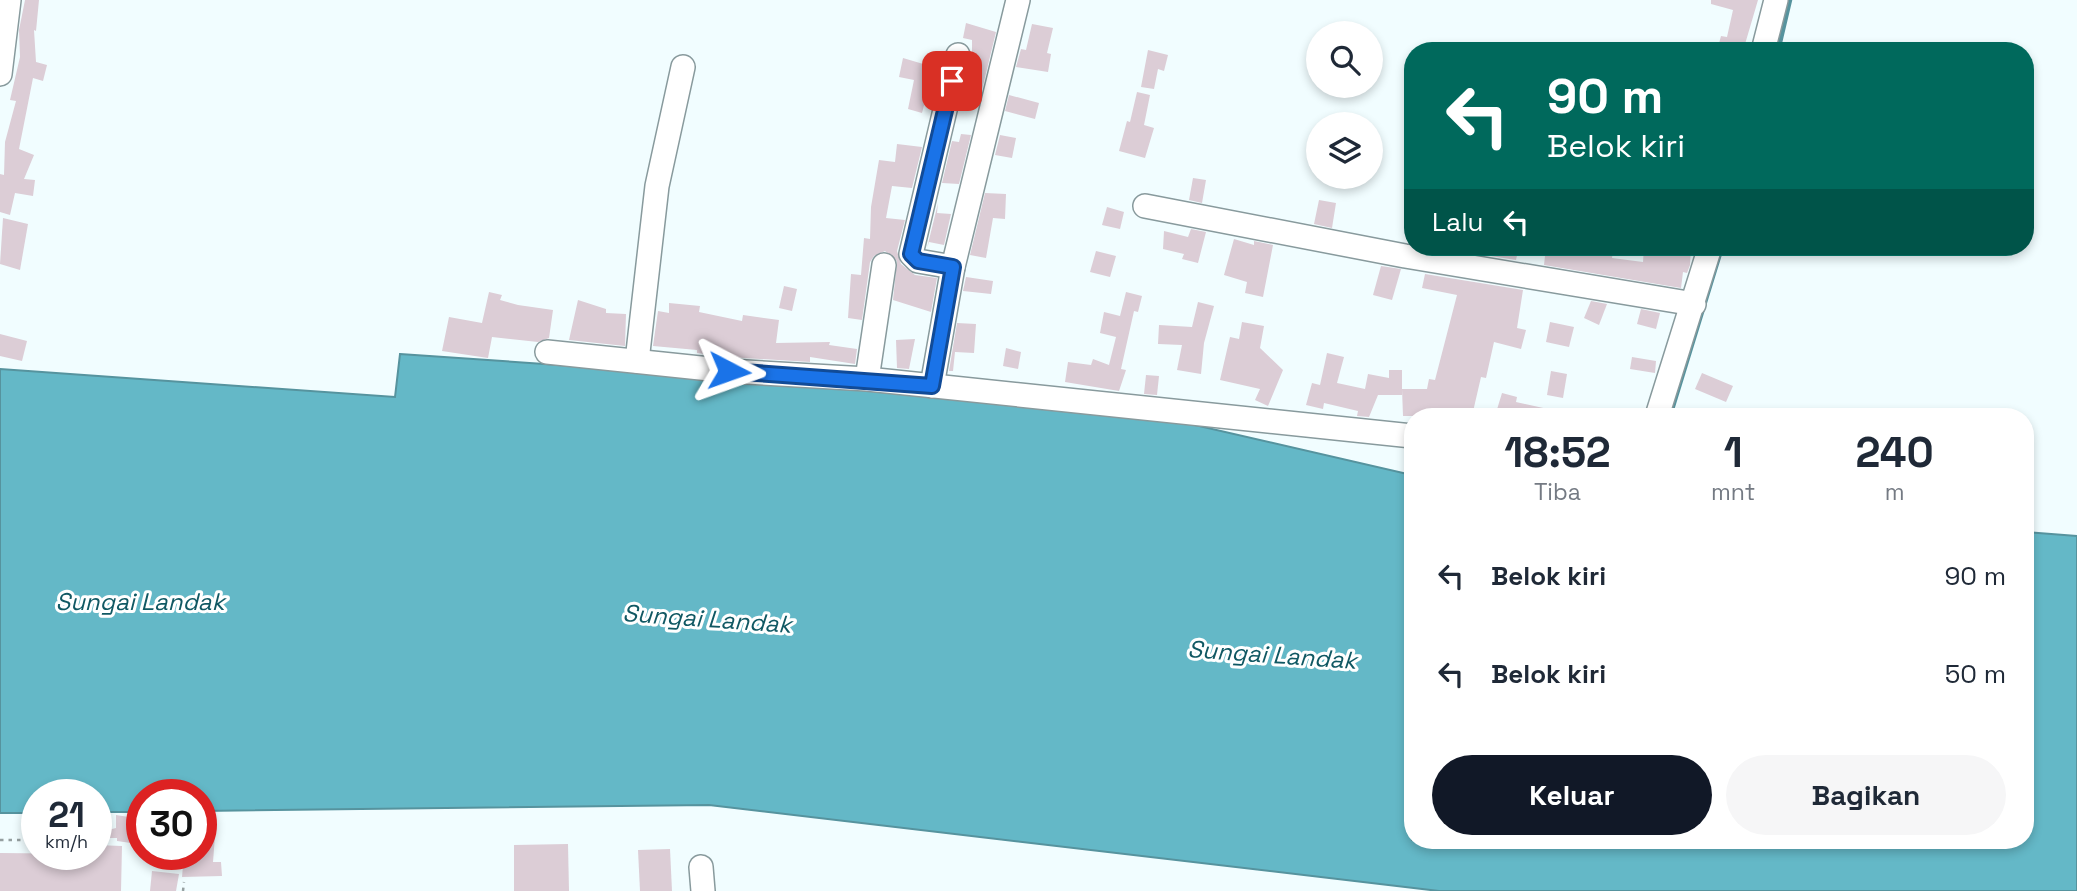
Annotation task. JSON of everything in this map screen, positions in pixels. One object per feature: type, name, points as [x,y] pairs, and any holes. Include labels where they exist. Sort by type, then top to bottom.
[{"type":"street","points":[[0,74],[9,0]]},
{"type":"street","points":[[932,386],[953,267],[1018,0]]},
{"type":"street","points":[[1765,42],[1776,0]]},
{"type":"street","points":[[953,267],[918,261],[911,254],[958,55]]},
{"type":"street","points":[[637,361],[657,186],[683,67]]},
{"type":"street","points":[[1145,206],[1404,256]]},
{"type":"street","points":[[1405,256],[1694,304]]},
{"type":"street","points":[[1660,408],[1707,256]]},
{"type":"street","points":[[867,379],[884,265]]},
{"type":"street","points":[[547,352],[867,379],[1404,435]]},
{"type":"street","points":[[701,867],[703,891]]},
{"type":"path","points":[[0,840],[21,839]]},
{"type":"path","points":[[183,891],[184,882]]},
{"type":"water","name":"Sungai Landak","points":[[400,354],[776,380],[1147,414],[1404,473],[1404,849],[2034,849],[2034,533],[2077,536],[2077,891],[1439,891],[709,805],[217,811],[217,779],[126,779],[126,812],[112,812],[112,779],[21,779],[21,813],[0,813],[0,369],[395,397]]},
{"type":"building","points":[[25,0],[39,0],[36,31],[34,30],[36,62],[47,65],[43,81],[33,78],[19,149],[34,155],[24,179],[35,180],[33,196],[15,193],[10,215],[0,212],[0,174],[4,175],[5,142],[16,101],[10,100],[20,57],[19,30]]},
{"type":"building","points":[[1711,0],[1758,0],[1746,42],[1719,42],[1721,36],[1727,37],[1733,10],[1711,4]]},
{"type":"building","points":[[966,23],[996,32],[980,98],[963,95],[972,58],[972,40],[963,38]]},
{"type":"building","points":[[1032,24],[1053,28],[1047,53],[1051,54],[1048,72],[1016,67],[1021,49],[1026,50]]},
{"type":"building","points":[[1148,50],[1168,55],[1164,71],[1158,69],[1154,89],[1141,87]]},
{"type":"building","points":[[903,58],[940,69],[937,84],[930,82],[922,113],[908,109],[914,80],[899,77]]},
{"type":"building","points":[[1137,92],[1150,95],[1144,125],[1154,128],[1145,158],[1119,151]]},
{"type":"building","points":[[1009,95],[1039,103],[1035,119],[1005,111]]},
{"type":"building","points":[[961,134],[971,135],[959,184],[942,183],[952,141],[959,142]]},
{"type":"building","points":[[1000,135],[1016,138],[1012,158],[995,155]]},
{"type":"building","points":[[897,144],[922,147],[912,188],[892,186],[886,218],[905,220],[897,251],[901,264],[915,275],[937,278],[931,312],[893,300],[897,261],[885,251],[874,256],[870,262],[862,320],[848,318],[851,274],[861,275],[864,238],[870,239],[871,207],[879,160],[895,162]]},
{"type":"building","points":[[1193,178],[1206,180],[1202,203],[1189,200]]},
{"type":"building","points":[[985,193],[1006,194],[1005,219],[993,218],[986,258],[970,255]]},
{"type":"building","points":[[1319,200],[1336,203],[1332,228],[1314,224]]},
{"type":"building","points":[[938,203],[937,213],[951,214],[944,245],[929,242],[927,248]]},
{"type":"building","points":[[1107,207],[1124,212],[1120,229],[1102,225]]},
{"type":"building","points":[[3,218],[28,224],[20,270],[0,264]]},
{"type":"building","points":[[1191,229],[1206,232],[1198,263],[1182,259],[1184,254],[1163,249],[1164,231],[1188,237]]},
{"type":"building","points":[[1234,239],[1254,245],[1254,241],[1273,245],[1263,297],[1245,293],[1247,282],[1224,275]]},
{"type":"building","points":[[1096,251],[1116,256],[1110,277],[1090,272]]},
{"type":"building","points":[[1491,256],[1517,256],[1516,260]]},
{"type":"building","points":[[1545,256],[1612,256],[1643,262],[1643,256],[1690,256],[1687,273],[1683,272],[1681,288],[1544,265]]},
{"type":"building","points":[[1381,266],[1401,269],[1392,300],[1373,295]]},
{"type":"building","points":[[1425,274],[1523,290],[1517,328],[1526,330],[1521,349],[1494,342],[1486,378],[1481,377],[1474,408],[1404,408],[1403,416],[1402,389],[1427,389],[1429,379],[1435,380],[1457,295],[1422,288]]},
{"type":"building","points":[[966,277],[993,281],[991,294],[963,291]]},
{"type":"building","points":[[784,286],[797,289],[792,311],[779,308]]},
{"type":"building","points":[[489,292],[502,295],[500,300],[553,310],[549,338],[538,342],[492,337],[488,358],[442,351],[449,317],[482,323]]},
{"type":"building","points":[[1126,292],[1142,296],[1138,312],[1134,311],[1121,369],[1126,370],[1119,391],[1065,382],[1068,362],[1091,365],[1093,359],[1109,365],[1116,337],[1100,333],[1104,312],[1120,316]]},
{"type":"building","points":[[578,300],[606,309],[606,313],[626,314],[625,346],[569,340]]},
{"type":"building","points":[[1591,301],[1607,304],[1599,325],[1584,318]]},
{"type":"building","points":[[1198,302],[1214,306],[1204,343],[1201,374],[1177,370],[1182,345],[1158,344],[1159,325],[1192,327]]},
{"type":"building","points":[[669,303],[700,306],[699,312],[742,321],[743,315],[779,320],[776,343],[830,342],[829,345],[857,349],[855,364],[810,357],[810,362],[729,357],[697,353],[697,350],[653,346],[658,311],[669,313]]},
{"type":"building","points":[[1641,309],[1660,313],[1656,329],[1637,324]]},
{"type":"building","points":[[1242,322],[1264,326],[1260,348],[1283,370],[1268,406],[1255,400],[1260,389],[1220,380],[1230,337],[1239,339]]},
{"type":"building","points":[[1550,322],[1574,327],[1569,347],[1546,342]]},
{"type":"building","points":[[957,323],[976,324],[974,353],[955,352],[953,371],[949,371]]},
{"type":"building","points":[[0,334],[27,341],[22,361],[0,356]]},
{"type":"building","points":[[915,339],[909,369],[897,368],[896,340]]},
{"type":"building","points":[[1006,348],[1021,352],[1018,369],[1003,366]]},
{"type":"building","points":[[1327,353],[1344,357],[1337,383],[1365,389],[1368,374],[1389,378],[1389,370],[1402,370],[1402,395],[1378,395],[1369,417],[1357,416],[1358,411],[1324,403],[1323,409],[1306,405],[1312,383],[1320,385]]},
{"type":"building","points":[[1632,357],[1656,361],[1655,373],[1630,369]]},
{"type":"building","points":[[1551,371],[1567,374],[1563,398],[1547,395]]},
{"type":"building","points":[[1702,373],[1733,386],[1726,402],[1695,389]]},
{"type":"building","points":[[1146,375],[1159,376],[1157,395],[1144,394]]},
{"type":"building","points":[[1502,393],[1517,397],[1516,402],[1543,408],[1497,408]]},
{"type":"building","points":[[116,815],[126,817],[126,842],[112,838],[112,829],[116,828]]},
{"type":"building","points":[[568,844],[569,891],[514,891],[514,845]]},
{"type":"building","points":[[112,846],[122,846],[121,891],[0,891],[0,853],[21,853],[21,870],[112,870]]},
{"type":"building","points":[[670,849],[672,891],[640,891],[638,850]]},
{"type":"building","points":[[217,862],[221,862],[222,876],[182,877],[183,870],[217,870]]},
{"type":"building","points":[[152,871],[179,874],[176,891],[150,891]]},
{"type":"waterway","points":[[1780,42],[1790,0]]},
{"type":"waterway","points":[[1672,408],[1719,256]]},
{"type":"route","points":[[729,371],[867,379],[932,386],[953,267],[918,261],[913,259],[911,254],[952,81]]}]
